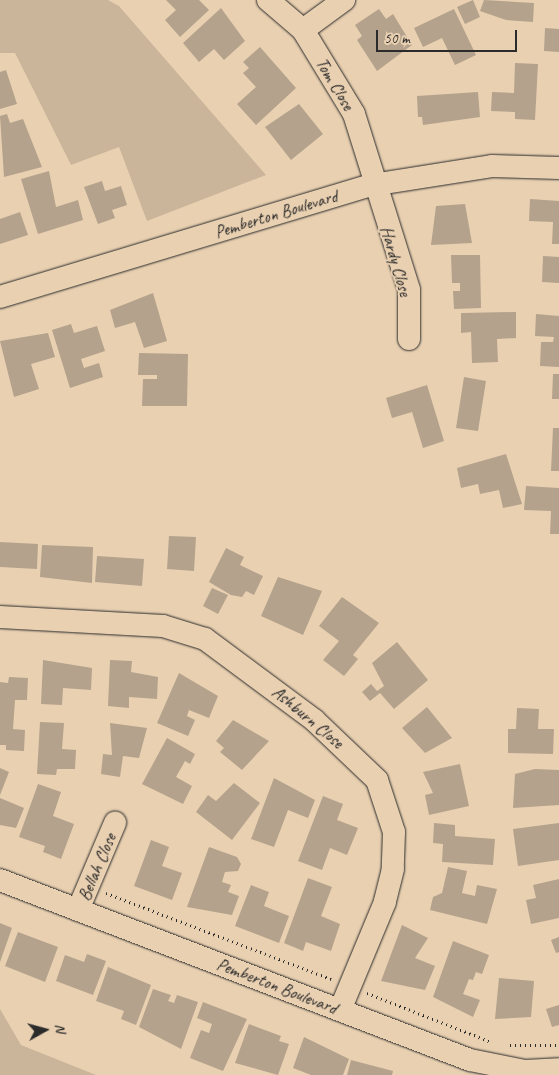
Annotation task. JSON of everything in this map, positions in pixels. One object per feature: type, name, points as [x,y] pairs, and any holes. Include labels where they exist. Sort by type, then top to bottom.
[{"type":"street","name":"Tom Close","points":[[268,0],[303,30],[354,114],[372,185]]},
{"type":"street","points":[[303,30],[344,0]]},
{"type":"street","name":"Pemberton Boulevard","points":[[0,297],[372,185],[492,166],[559,168]]},
{"type":"street","name":"Hardy Close","points":[[372,185],[409,290],[409,339]]},
{"type":"street","name":"Ashburn Close","points":[[0,617],[163,626],[205,639],[314,720],[357,758],[377,780],[388,806],[394,832],[393,869],[385,902],[340,1010]]},
{"type":"street","name":"Bellah Close","points":[[78,910],[115,823]]},
{"type":"street","name":"Pemberton Boulevard","points":[[0,880],[470,1060],[525,1071],[559,1069]]},
{"type":"path","points":[[89,886],[492,1042]]},
{"type":"path","points":[[500,1046],[559,1045]]},
{"type":"shaded area","points":[[0,0],[108,0],[119,6],[266,175],[147,221],[119,147],[71,165],[15,53],[0,53]]},
{"type":"shaded area","points":[[0,1009],[21,1045],[96,1075],[0,1075]]},
{"type":"building","points":[[166,0],[199,0],[209,10],[180,37],[165,20],[176,10]]},
{"type":"building","points":[[473,0],[480,17],[465,24],[457,7]]},
{"type":"building","points":[[484,0],[534,3],[533,22],[506,20],[480,11]]},
{"type":"building","points":[[221,8],[245,41],[224,60],[214,49],[199,62],[183,43]]},
{"type":"building","points":[[379,9],[386,19],[393,14],[412,45],[377,71],[357,40],[362,36],[355,25]]},
{"type":"building","points":[[454,9],[476,55],[455,65],[442,38],[423,47],[414,28]]},
{"type":"building","points":[[545,28],[559,29],[559,52],[544,51]]},
{"type":"building","points":[[260,47],[296,88],[256,125],[237,104],[256,87],[243,73],[249,68],[243,62]]},
{"type":"building","points":[[515,63],[538,64],[535,120],[515,119],[515,112],[491,111],[492,92],[514,93]]},
{"type":"building","points":[[6,70],[17,104],[0,109],[0,72]]},
{"type":"building","points":[[478,92],[480,117],[423,125],[422,117],[418,117],[417,96]]},
{"type":"building","points":[[299,104],[323,134],[291,160],[265,127]]},
{"type":"building","points":[[7,114],[10,123],[23,119],[42,167],[4,177],[0,116]]},
{"type":"building","points":[[49,171],[56,207],[78,200],[83,220],[38,234],[21,179]]},
{"type":"building","points":[[102,181],[105,191],[121,186],[127,205],[112,210],[115,218],[98,224],[84,187]]},
{"type":"building","points":[[530,199],[559,201],[559,244],[552,244],[553,222],[529,221]]},
{"type":"building","points":[[465,204],[472,243],[431,245],[436,206]]},
{"type":"building","points":[[20,212],[28,235],[0,244],[0,219]]},
{"type":"building","points":[[451,255],[480,255],[481,308],[454,309],[453,291],[460,291],[460,283],[452,283]]},
{"type":"building","points":[[543,256],[559,257],[559,283],[542,282]]},
{"type":"building","points":[[153,293],[167,341],[144,348],[135,322],[115,328],[110,310]]},
{"type":"building","points":[[516,312],[516,338],[497,339],[498,362],[472,363],[471,332],[461,333],[461,313]]},
{"type":"building","points":[[536,314],[559,316],[559,367],[540,366],[541,342],[553,342],[554,337],[535,336]]},
{"type":"building","points":[[71,324],[74,333],[97,326],[105,351],[81,359],[84,368],[99,363],[103,377],[70,388],[52,330]]},
{"type":"building","points":[[48,333],[55,357],[31,364],[39,389],[14,397],[0,341]]},
{"type":"building","points":[[139,353],[188,354],[187,406],[142,406],[143,379],[157,379],[157,375],[138,375]]},
{"type":"building","points":[[553,374],[559,374],[559,399],[552,399]]},
{"type":"building","points":[[464,377],[486,381],[478,431],[456,428]]},
{"type":"building","points":[[427,385],[444,441],[423,448],[412,412],[392,418],[386,398]]},
{"type":"building","points":[[553,428],[559,428],[559,471],[551,471]]},
{"type":"building","points":[[506,454],[522,504],[503,508],[499,490],[480,494],[478,484],[461,488],[457,468]]},
{"type":"building","points":[[526,486],[559,488],[559,534],[550,534],[551,511],[524,510]]},
{"type":"building","points":[[169,536],[196,537],[194,571],[167,569]]},
{"type":"building","points":[[0,542],[38,544],[37,569],[0,567]]},
{"type":"building","points":[[42,545],[93,547],[92,583],[40,577]]},
{"type":"building","points":[[226,548],[244,557],[240,565],[263,576],[254,595],[246,591],[242,597],[231,595],[209,582]]},
{"type":"building","points":[[97,556],[144,559],[142,586],[95,582]]},
{"type":"building","points":[[278,577],[322,591],[303,635],[261,616]]},
{"type":"building","points":[[212,588],[228,595],[218,614],[203,606]]},
{"type":"building","points":[[342,597],[379,623],[353,655],[358,659],[344,676],[323,660],[339,641],[319,626]]},
{"type":"building","points":[[397,642],[428,680],[394,709],[380,693],[370,701],[362,692],[371,684],[377,691],[384,686],[372,663]]},
{"type":"building","points":[[43,660],[92,668],[91,690],[63,688],[62,705],[41,704]]},
{"type":"building","points":[[110,660],[132,661],[131,672],[158,677],[157,699],[129,697],[129,708],[108,706]]},
{"type":"building","points":[[179,673],[218,696],[209,718],[189,710],[187,716],[195,720],[188,736],[157,723]]},
{"type":"building","points":[[9,677],[28,678],[27,700],[15,700],[13,729],[25,730],[24,751],[6,750],[6,745],[0,745],[0,682],[8,683]]},
{"type":"building","points":[[427,707],[452,738],[425,753],[402,728]]},
{"type":"building","points":[[517,708],[539,709],[538,729],[554,729],[553,754],[508,753],[508,729],[516,729]]},
{"type":"building","points":[[233,720],[269,741],[242,770],[220,752],[224,748],[216,741]]},
{"type":"building","points":[[40,722],[64,723],[62,749],[76,750],[75,769],[57,769],[56,775],[37,774]]},
{"type":"building","points":[[110,723],[147,728],[139,758],[123,756],[120,777],[101,774],[103,754],[112,755]]},
{"type":"building","points":[[167,738],[195,754],[190,764],[185,761],[176,777],[192,786],[183,804],[142,784]]},
{"type":"building","points":[[460,764],[469,806],[429,815],[425,795],[433,793],[423,772]]},
{"type":"building","points":[[0,768],[9,772],[0,795]]},
{"type":"building","points":[[535,769],[559,770],[559,805],[513,808],[515,774]]},
{"type":"building","points":[[274,778],[315,800],[308,818],[288,810],[274,847],[251,839]]},
{"type":"building","points":[[234,783],[260,803],[232,840],[196,812],[208,795],[216,801]]},
{"type":"building","points":[[38,784],[61,792],[53,816],[74,824],[61,859],[43,852],[45,846],[19,837]]},
{"type":"building","points":[[323,796],[343,804],[337,820],[358,828],[347,855],[330,848],[322,870],[298,861]]},
{"type":"building","points":[[0,798],[24,808],[16,828],[0,825]]},
{"type":"building","points":[[434,823],[455,825],[455,836],[495,839],[493,865],[442,862],[443,844],[433,843]]},
{"type":"building","points":[[559,823],[559,860],[518,866],[513,829]]},
{"type":"building","points":[[151,840],[169,847],[162,866],[182,873],[172,900],[134,886]]},
{"type":"building","points":[[209,847],[237,857],[241,864],[238,871],[225,872],[222,882],[231,885],[228,892],[239,896],[232,915],[187,907]]},
{"type":"building","points":[[448,867],[467,871],[462,893],[475,896],[477,885],[497,889],[487,924],[430,910],[433,897],[442,893]]},
{"type":"building","points":[[308,878],[332,887],[321,916],[340,924],[331,951],[306,942],[303,951],[284,943]]},
{"type":"building","points":[[559,879],[559,918],[531,924],[526,900],[536,898],[533,885]]},
{"type":"building","points":[[251,885],[269,892],[264,906],[289,916],[279,943],[235,926]]},
{"type":"building","points":[[0,923],[12,928],[0,962]]},
{"type":"building","points":[[402,925],[428,938],[415,958],[435,966],[425,990],[381,981]]},
{"type":"building","points":[[18,932],[58,947],[45,982],[5,966]]},
{"type":"building","points":[[559,937],[559,952],[556,953],[551,940]]},
{"type":"building","points":[[453,941],[489,955],[482,974],[476,972],[473,980],[469,979],[463,994],[480,1000],[473,1017],[433,997]]},
{"type":"building","points":[[87,954],[106,961],[93,995],[56,981],[65,955],[84,962]]},
{"type":"building","points":[[108,967],[151,985],[136,1025],[121,1019],[124,1011],[96,1001]]},
{"type":"building","points":[[499,978],[534,981],[531,1017],[495,1019]]},
{"type":"building","points":[[153,989],[171,995],[168,1001],[174,1003],[177,995],[198,1002],[181,1049],[139,1027]]},
{"type":"building","points":[[203,1002],[247,1019],[223,1071],[190,1058],[201,1030],[209,1033],[212,1024],[197,1018]]},
{"type":"building","points":[[559,1005],[559,1025],[552,1027],[546,1009]]},
{"type":"building","points":[[249,1024],[281,1036],[279,1041],[289,1044],[278,1075],[235,1063]]},
{"type":"building","points":[[304,1037],[349,1059],[343,1075],[311,1075],[293,1068]]},
{"type":"building","points":[[351,1060],[393,1071],[392,1075],[347,1075]]}]
